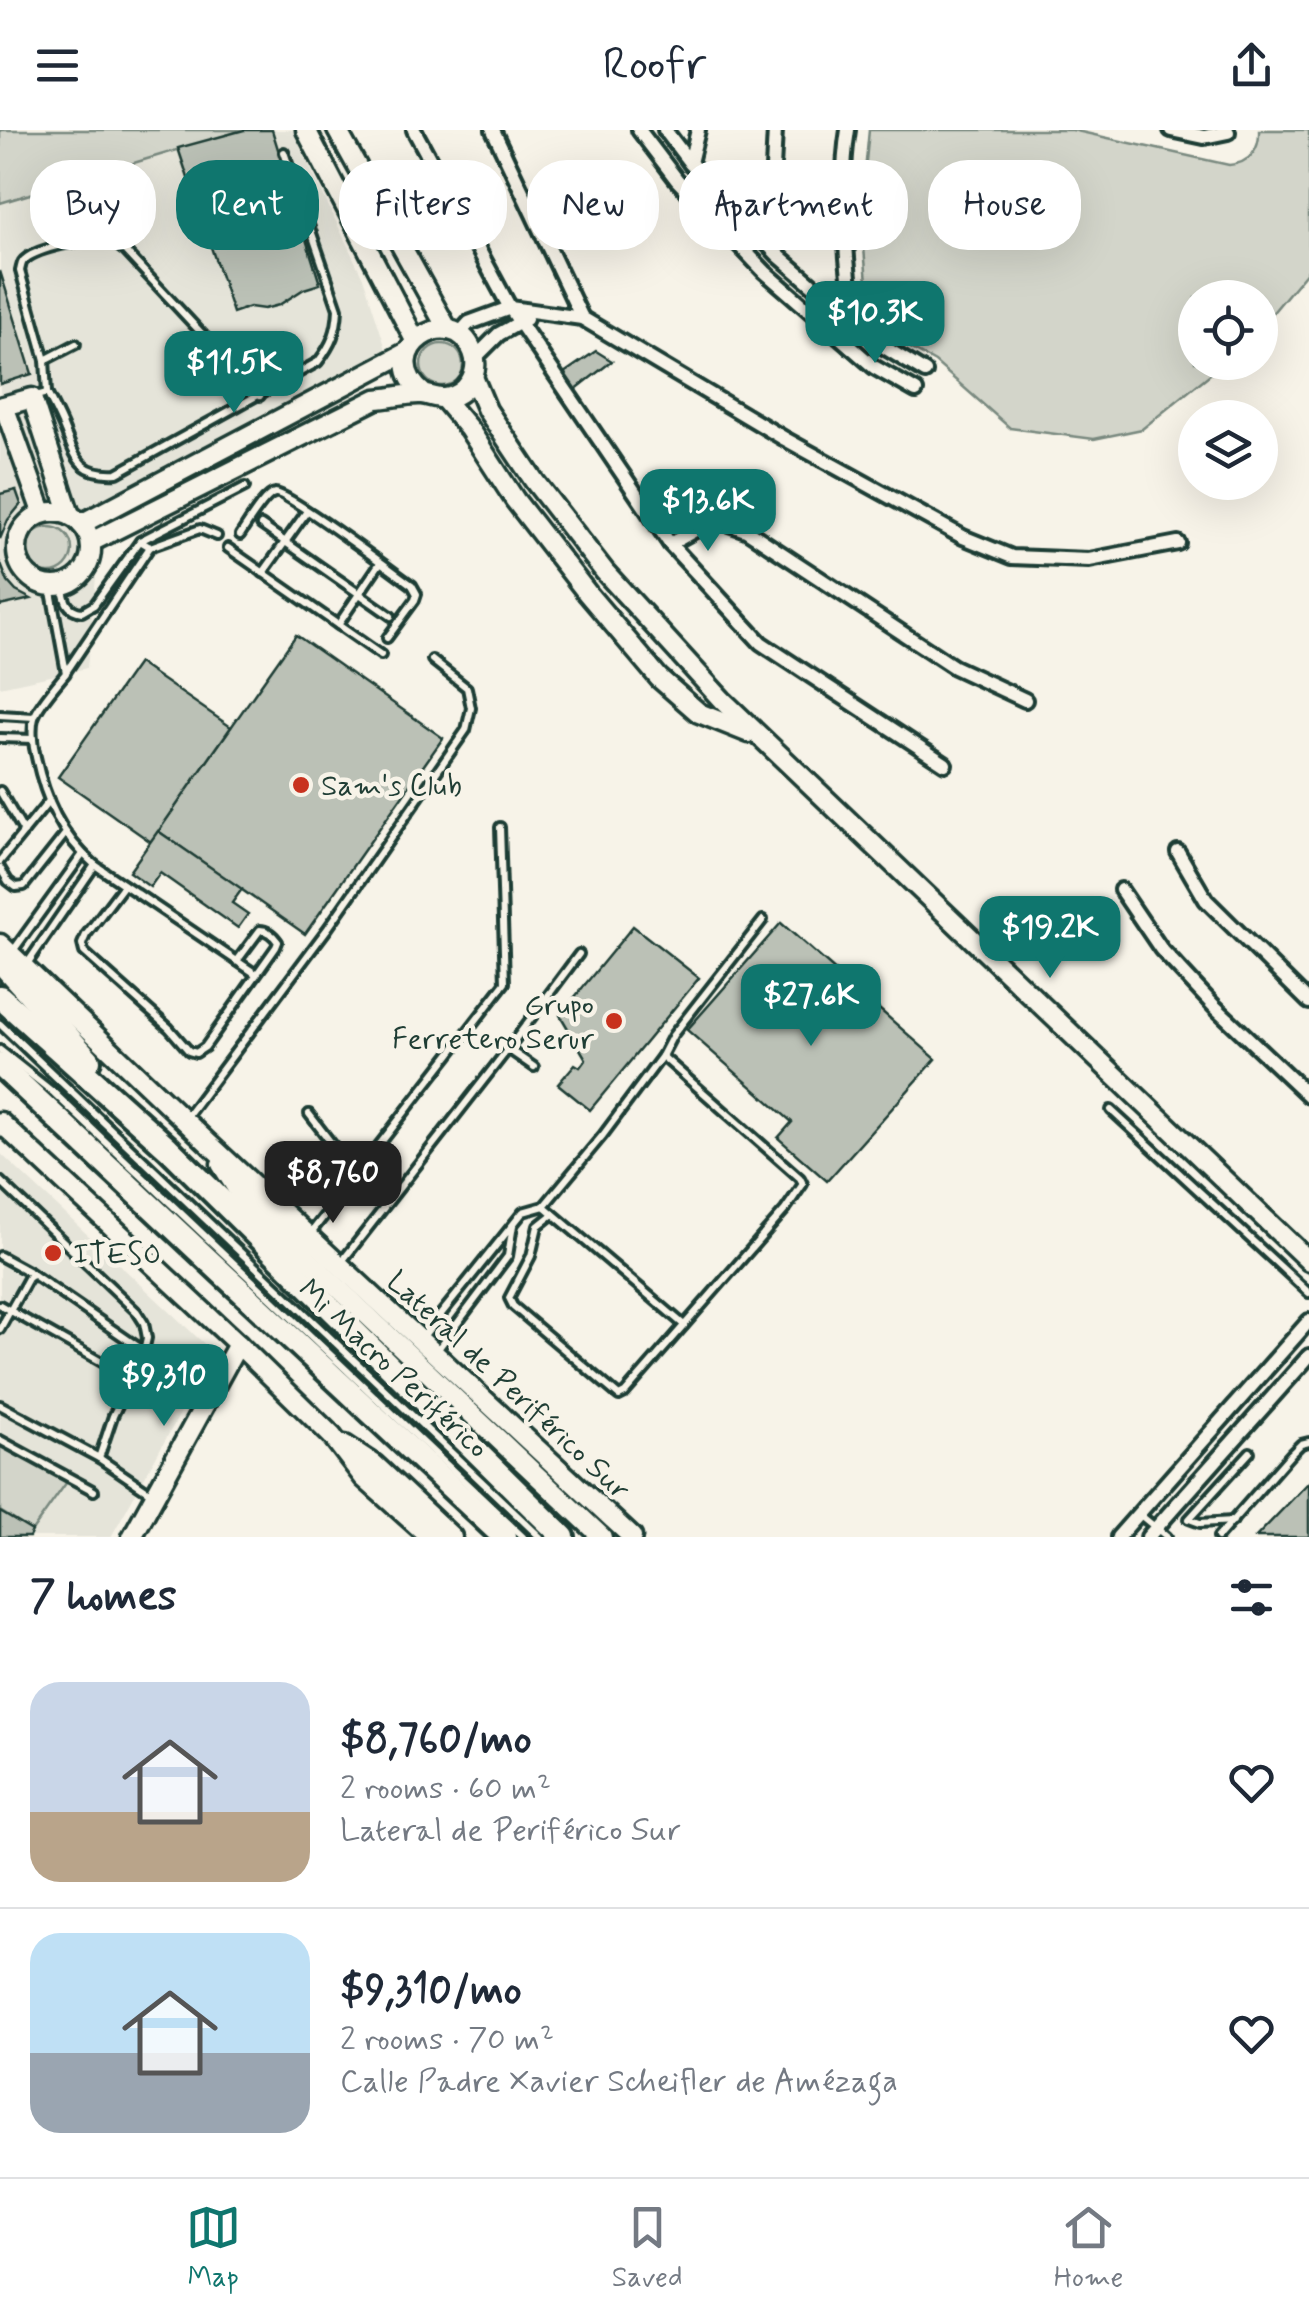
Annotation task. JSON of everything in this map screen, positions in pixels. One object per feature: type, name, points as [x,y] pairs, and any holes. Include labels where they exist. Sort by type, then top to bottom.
[{"type":"highway","points":[[6,953],[168,1148]]},
{"type":"highway","points":[[0,997],[168,1148],[563,1537]]},
{"type":"highway","points":[[0,1064],[504,1537]]},
{"type":"street","points":[[306,130],[412,346],[408,370],[411,380],[424,394]]},
{"type":"street","points":[[337,130],[453,332],[472,349],[487,410],[535,482],[604,572],[722,700],[1309,1261]]},
{"type":"street","points":[[414,130],[510,308],[670,544],[761,643],[945,764]]},
{"type":"street","points":[[492,130],[582,318]]},
{"type":"street","points":[[639,130],[677,180],[775,281],[874,367],[916,391]]},
{"type":"street","points":[[665,130],[688,160]]},
{"type":"street","points":[[691,160],[698,130]]},
{"type":"street","points":[[773,160],[774,130]]},
{"type":"street","points":[[848,130],[844,216],[854,320],[850,346]]},
{"type":"street","points":[[1171,130],[1204,137],[1228,132]]},
{"type":"street","points":[[774,250],[884,347],[925,372]]},
{"type":"street","points":[[76,520],[412,346],[431,331],[453,332],[510,308],[582,318],[962,537],[1012,557],[1090,560],[1178,542]]},
{"type":"street","points":[[90,542],[376,399],[424,394],[456,396],[466,388],[474,368],[499,334],[538,313]]},
{"type":"street","points":[[42,512],[2,406],[40,395],[76,520],[90,542],[91,554],[88,565],[72,582],[56,586],[27,575],[16,552],[23,527],[42,512],[57,512],[76,520]]},
{"type":"street","points":[[443,398],[515,500],[659,678],[699,713],[759,736]]},
{"type":"street","points":[[670,544],[715,519],[746,530],[954,667],[1025,700]]},
{"type":"street","points":[[1178,852],[1206,900],[1309,1002]]},
{"type":"street","points":[[1121,890],[1161,949],[1214,1006],[1309,1096]]},
{"type":"street","name":"Lateral de Periférico Sur","points":[[6,953],[632,1537]]},
{"type":"street","points":[[0,1122],[238,1344],[332,1436],[364,1478],[430,1537]]},
{"type":"street","points":[[206,1141],[242,1197],[602,1537]]},
{"type":"street","points":[[1118,1537],[1309,1322]]},
{"type":"street","points":[[132,1537],[238,1344]]},
{"type":"street","points":[[1157,1534],[1309,1356]]},
{"type":"street","points":[[332,1436],[374,1464],[452,1537]]},
{"type":"lane","points":[[260,396],[125,251],[110,241],[85,240],[45,250],[22,262],[20,271],[45,360],[40,395],[77,460],[101,474],[117,474],[260,396],[318,362],[331,346],[338,309],[284,152]]},
{"type":"lane","points":[[45,360],[76,344]]},
{"type":"lane","points":[[56,586],[72,610],[82,612],[94,605],[140,541],[245,487]]},
{"type":"lane","points":[[240,534],[269,495],[277,492],[307,510],[412,585],[417,594],[415,600],[386,638]]},
{"type":"lane","points":[[263,573],[307,510]]},
{"type":"lane","points":[[262,526],[391,616]]},
{"type":"lane","points":[[217,536],[200,529],[150,547],[34,716],[33,739],[42,786],[56,820],[82,854],[256,974]]},
{"type":"lane","points":[[140,541],[150,547]]},
{"type":"lane","points":[[228,548],[381,655]]},
{"type":"lane","points":[[338,625],[380,563]]},
{"type":"lane","points":[[56,586],[66,673]]},
{"type":"lane","points":[[184,1120],[328,928],[466,730],[471,708],[467,688],[432,660]]},
{"type":"lane","points":[[0,715],[34,716]]},
{"type":"lane","points":[[0,738],[33,739]]},
{"type":"lane","points":[[0,791],[24,832]]},
{"type":"lane","points":[[48,801],[0,865],[8,881],[16,887],[24,886],[66,833]]},
{"type":"lane","points":[[309,1235],[505,983],[500,827]]},
{"type":"lane","points":[[6,953],[82,854]]},
{"type":"lane","points":[[6,953],[95,865]]},
{"type":"lane","points":[[124,885],[86,935],[84,952],[169,1028],[189,1052],[196,1053],[205,1047],[278,942],[260,930],[237,961]]},
{"type":"lane","points":[[420,1340],[513,1224],[524,1212],[544,1206],[603,1135],[662,1056],[673,1035],[764,920]]},
{"type":"lane","points":[[339,1265],[578,954]]},
{"type":"lane","name":"Mi Macro Periférico","points":[[0,1024],[540,1537]]},
{"type":"lane","points":[[508,1049],[534,1067]]},
{"type":"lane","name":"Mi Macro Periférico","points":[[0,1050],[54,1093],[524,1537]]},
{"type":"lane","points":[[553,1214],[538,1226],[531,1256],[510,1298],[513,1306],[619,1396],[786,1210],[803,1184],[662,1056]]},
{"type":"lane","points":[[1112,1110],[1309,1293]]},
{"type":"lane","points":[[309,1114],[356,1176]]},
{"type":"lane","points":[[0,1181],[144,1323],[144,1351],[112,1416],[99,1458]]},
{"type":"lane","points":[[544,1206],[684,1325]]},
{"type":"lane","points":[[435,1353],[508,1256],[513,1224]]},
{"type":"lane","points":[[0,1256],[144,1351]]},
{"type":"lane","points":[[0,1328],[31,1273]]},
{"type":"lane","points":[[0,1304],[132,1379]]},
{"type":"lane","points":[[0,1405],[99,1458],[154,1496]]},
{"type":"lane","points":[[0,1440],[94,1490]]},
{"type":"lane","points":[[1218,1537],[1291,1454],[1309,1442]]},
{"type":"lane","points":[[1233,1521],[1200,1523],[1189,1519],[1250,1452]]},
{"type":"lane","points":[[1138,1514],[1157,1534]]},
{"type":"shaded area","points":[[0,130],[244,130],[144,160],[30,160],[30,194],[0,203]]},
{"type":"shaded area","points":[[244,130],[292,130],[306,160],[176,160],[176,250],[319,250],[319,186],[339,228],[339,250],[350,250],[364,280],[386,349],[87,513],[75,509],[96,577],[87,668],[0,687],[0,203],[30,194],[30,250],[156,250],[156,160],[144,160]]},
{"type":"shaded area","points":[[869,130],[1072,130],[1229,165],[1243,162],[1252,154],[1259,130],[1309,130],[1309,269],[1278,306],[1278,280],[1178,280],[1178,380],[1203,380],[1142,429],[1094,439],[1010,428],[935,362],[891,337],[867,282],[864,250],[908,250],[908,160],[866,160]]},
{"type":"shaded area","points":[[442,344],[457,350],[463,365],[457,380],[442,386],[427,380],[421,365],[427,350]]},
{"type":"shaded area","points":[[49,527],[65,534],[72,550],[65,566],[49,573],[33,566],[26,550],[33,534]]},
{"type":"shaded area","name":"ITESO","points":[[0,1153],[214,1353],[111,1537],[0,1537]]},
{"type":"shaded area","points":[[0,1444],[69,1479],[32,1531],[0,1511]]},
{"type":"building","points":[[244,130],[272,130],[281,160],[182,160],[178,148]]},
{"type":"building","points":[[212,250],[309,250],[320,284],[279,305],[233,313]]},
{"type":"building","points":[[0,271],[32,374],[0,384]]},
{"type":"building","points":[[596,351],[612,361],[575,390],[564,373]]},
{"type":"building","points":[[16,490],[21,504],[0,539],[0,494]]},
{"type":"building","points":[[0,562],[8,582],[31,599],[0,606]]},
{"type":"building","name":"Sam's Club","points":[[296,635],[443,738],[305,934],[158,831]]},
{"type":"building","points":[[138,663],[231,727],[151,842],[58,777]]},
{"type":"building","points":[[158,831],[242,889],[232,903],[248,914],[238,928],[160,873],[150,887],[129,872]]},
{"type":"building","points":[[781,923],[936,1059],[827,1181],[778,1138],[792,1122],[687,1030]]},
{"type":"building","name":"Grupo Ferretero Serur","points":[[633,926],[699,978],[590,1110],[558,1084],[575,1064],[580,1067],[586,1059],[560,1015]]},
{"type":"building","points":[[1309,1482],[1309,1537],[1256,1537]]},
{"type":"building","points":[[0,1512],[32,1531],[29,1537],[0,1537]]},
{"type":"place","name":"Sam's Club","points":[[301,785]]},
{"type":"place","name":"Grupo Ferretero Serur","points":[[614,1021]]},
{"type":"place","name":"ITESO","points":[[53,1253]]}]
